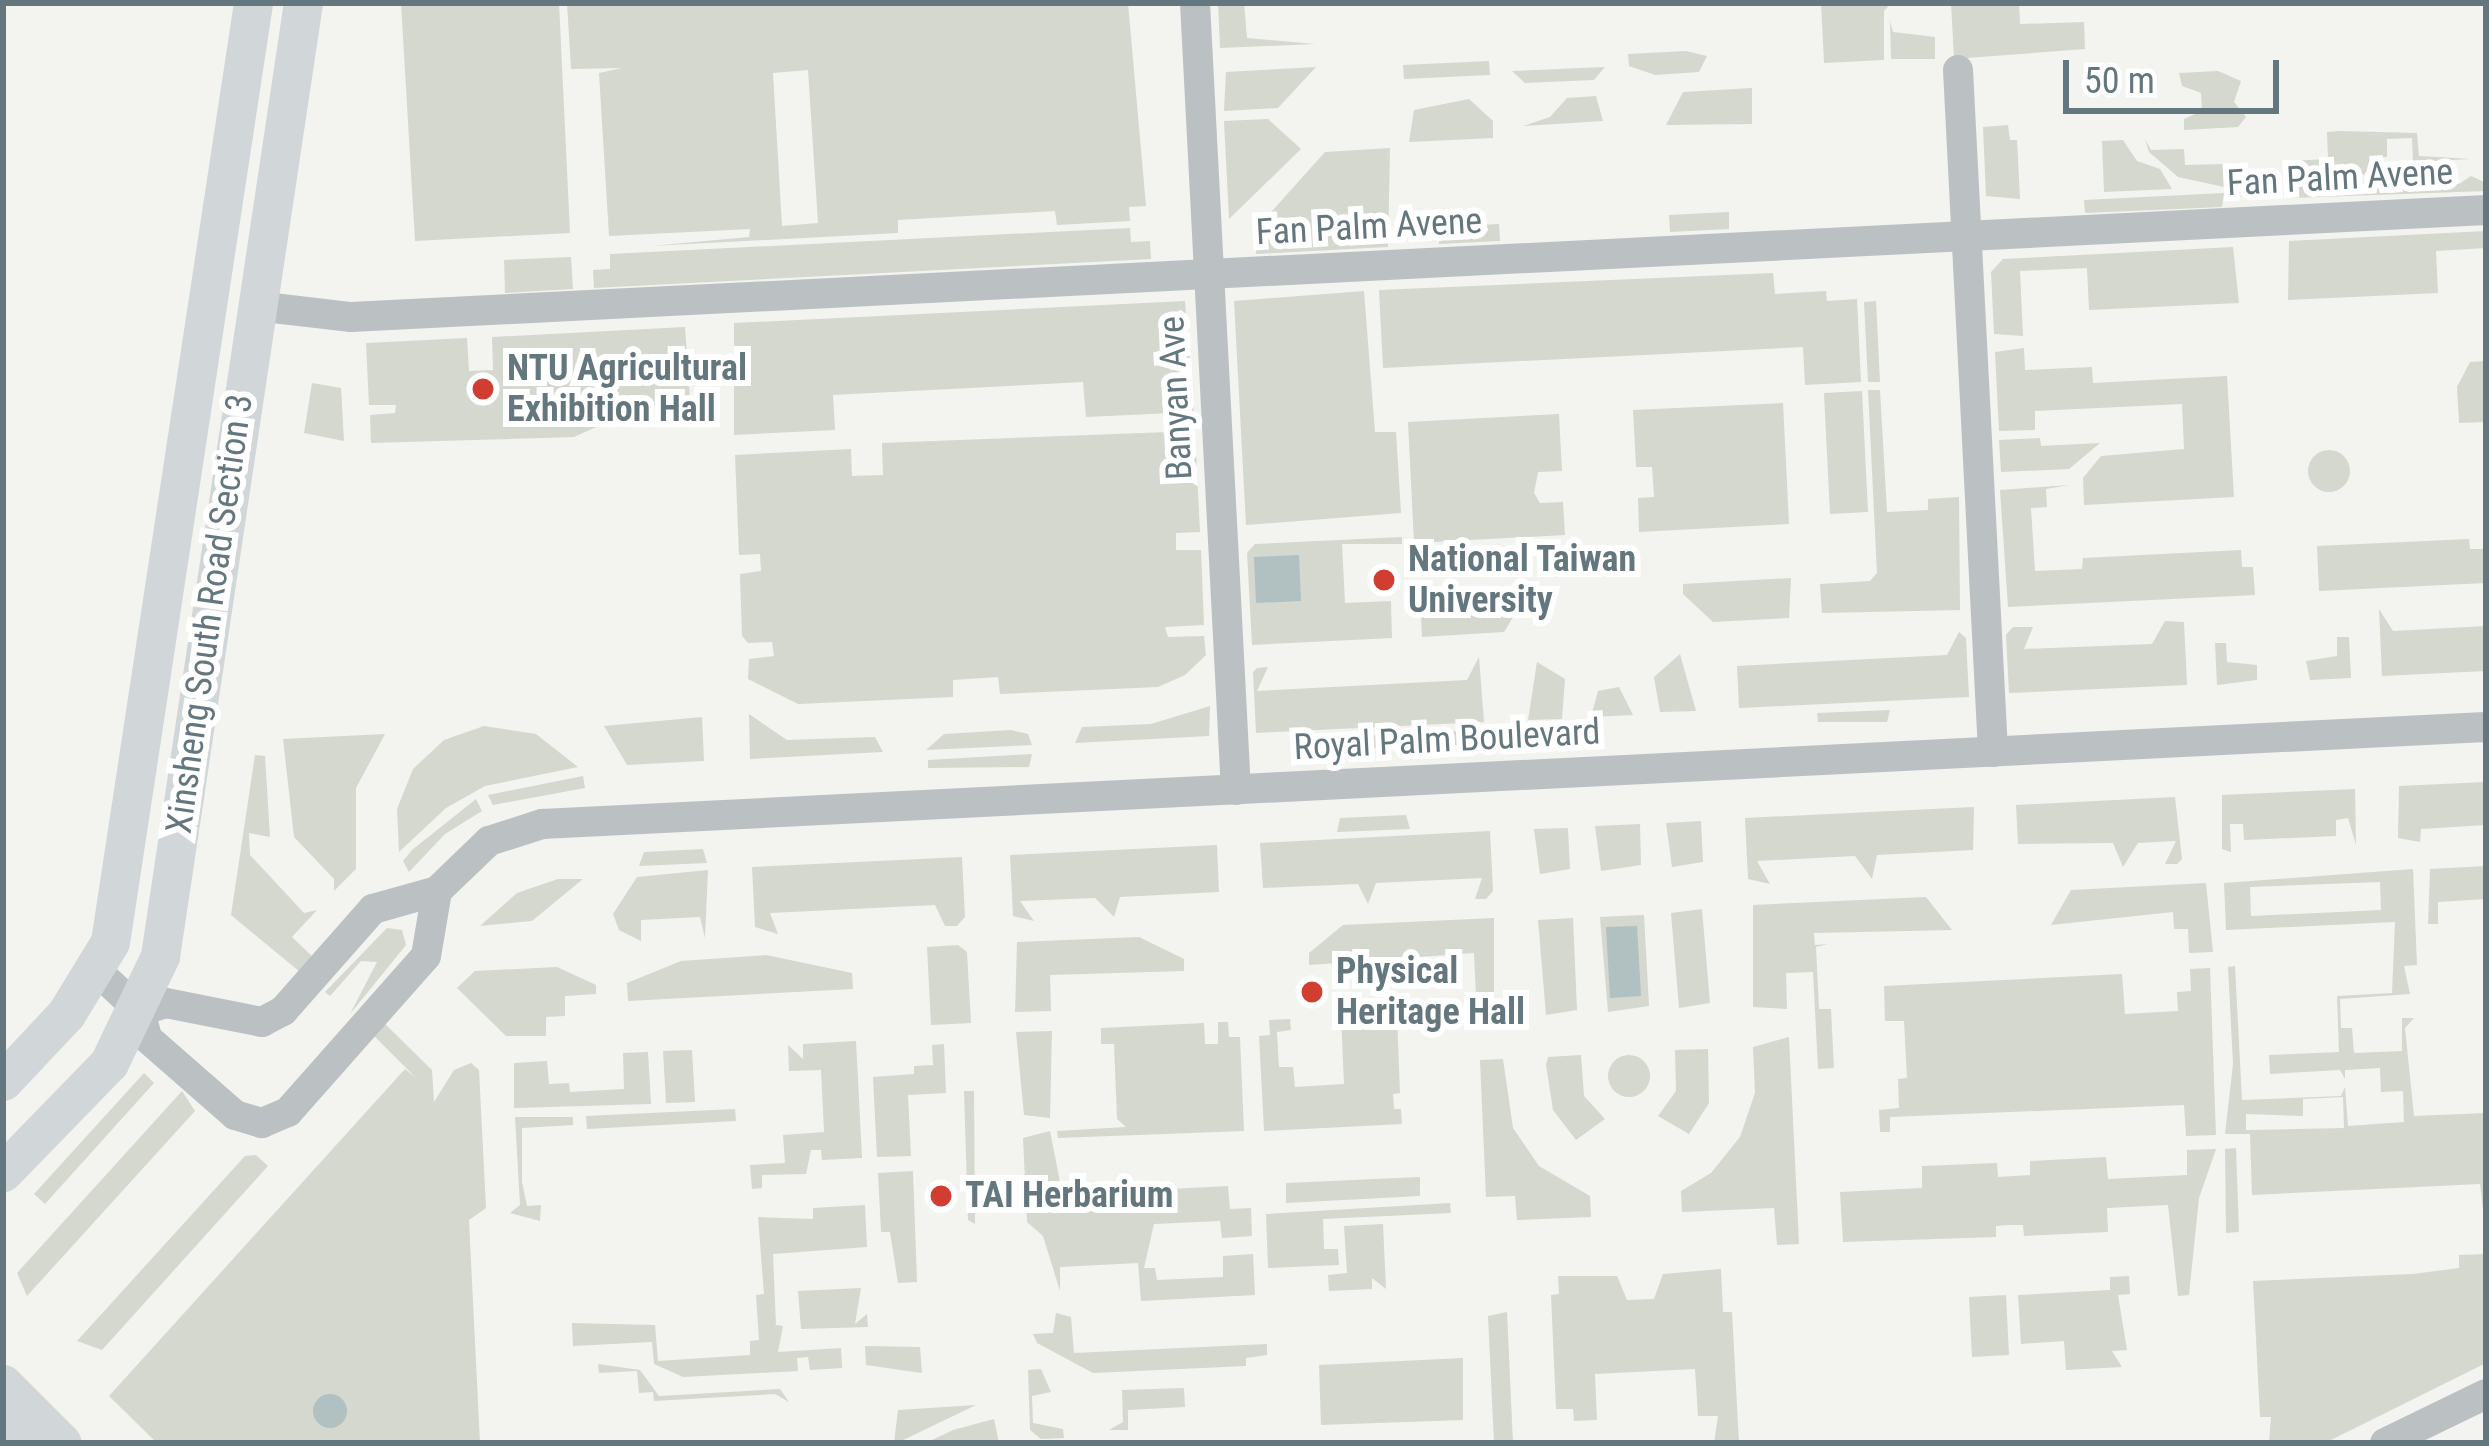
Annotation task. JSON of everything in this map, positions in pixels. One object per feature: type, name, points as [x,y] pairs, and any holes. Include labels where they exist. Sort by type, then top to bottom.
[{"type":"main road","name":"Xinsheng South Road Section 3","points":[[3,1082],[98,972],[118,893],[253,3]]},
{"type":"main road","name":"Xinsheng South Road Section 3","points":[[3,1172],[109,1063],[140,1011],[160,956],[302,3]]},
{"type":"main road","points":[[3,1384],[62,1443]]},
{"type":"main road","points":[[3,1404],[43,1443]]},
{"type":"main road","points":[[3,1424],[22,1443]]},
{"type":"street","name":"Banyan Ave","points":[[1195,3],[1236,790]]},
{"type":"street","points":[[1958,70],[1993,752]]},
{"type":"street","name":"Fan Palm Avene","points":[[256,306],[351,317],[2486,210]]},
{"type":"street","name":"Royal Palm Boulevard","points":[[437,891],[489,841],[542,824],[2486,727]]},
{"type":"street","points":[[98,972],[140,1011],[147,1038],[236,1115],[262,1123],[288,1112],[426,956],[437,891],[373,909],[283,1011],[262,1022],[166,1003],[140,1011]]},
{"type":"street","points":[[2385,1443],[2486,1394]]},
{"type":"shaded area","points":[[401,3],[559,3],[570,233],[415,241]]},
{"type":"shaded area","points":[[567,3],[1128,3],[1146,206],[1129,207],[1130,221],[1057,225],[1055,211],[898,220],[898,233],[651,246],[749,237],[750,229],[609,236],[599,73],[622,68],[571,69]],"holes":[[[808,70],[818,223],[782,226],[773,73]]]},
{"type":"shaded area","points":[[1218,3],[1244,3],[1247,38],[1315,44],[1220,48]]},
{"type":"shaded area","points":[[1821,3],[1891,3],[1884,11],[1884,60],[1824,63]]},
{"type":"shaded area","points":[[1951,3],[2019,3],[2020,24],[2084,22],[2085,49],[1954,59]]},
{"type":"shaded area","points":[[1890,21],[1893,32],[1935,37],[1935,59],[1891,59]]},
{"type":"shaded area","points":[[1686,51],[1707,56],[1699,72],[1655,75],[1629,66],[1628,54]]},
{"type":"shaded area","points":[[1489,61],[1490,75],[1404,79],[1403,65]]},
{"type":"shaded area","points":[[1316,67],[1278,108],[1224,111],[1226,72]]},
{"type":"shaded area","points":[[1605,67],[1594,80],[1525,83],[1512,71]]},
{"type":"shaded area","points":[[2218,71],[2241,81],[2234,102],[2246,117],[2238,127],[2184,130],[2184,119],[2202,111],[2201,93],[2182,86],[2179,73]]},
{"type":"shaded area","points":[[1752,88],[1752,124],[1666,125],[1683,92]]},
{"type":"shaded area","points":[[1596,96],[1603,121],[1523,126],[1550,117],[1567,98]]},
{"type":"shaded area","points":[[1469,99],[1493,121],[1493,138],[1409,142],[1414,110]]},
{"type":"shaded area","points":[[1268,119],[1301,149],[1229,219],[1224,121]]},
{"type":"shaded area","points":[[2008,125],[2010,140],[2017,140],[2020,199],[1986,196],[1983,127]]},
{"type":"shaded area","points":[[2327,132],[2417,133],[2419,156],[2471,159],[2413,162],[2412,138],[2387,139],[2387,157],[2372,158],[2373,173],[2291,184],[2290,161],[2328,159]]},
{"type":"shaded area","points":[[2145,139],[2151,150],[2184,149],[2185,165],[2223,164],[2224,187],[2178,177],[2149,152]]},
{"type":"shaded area","points":[[2123,140],[2137,161],[2160,169],[2172,189],[2104,192],[2102,141]]},
{"type":"shaded area","points":[[1390,148],[1388,247],[1256,254],[1255,230],[1325,152]]},
{"type":"shaded area","points":[[2486,175],[2486,191],[2291,198],[2291,190],[2314,181],[2358,179],[2360,188],[2363,181],[2459,184],[2471,176],[2484,182]]},
{"type":"shaded area","points":[[2224,193],[2222,207],[2085,213],[2084,200]]},
{"type":"shaded area","points":[[1729,212],[1729,229],[1670,232],[1669,215]]},
{"type":"shaded area","points":[[1499,224],[1500,241],[1439,244],[1439,227]]},
{"type":"shaded area","points":[[1130,228],[1131,242],[1150,241],[1151,259],[594,288],[593,270],[610,269],[610,254]]},
{"type":"shaded area","points":[[2486,231],[2486,248],[2436,251],[2438,293],[2288,300],[2289,241]]},
{"type":"shaded area","points":[[2233,247],[2239,303],[2089,310],[2087,268],[2020,271],[2023,336],[1994,334],[1991,272],[2003,259]]},
{"type":"shaded area","points":[[571,257],[573,289],[505,293],[504,260]]},
{"type":"shaded area","points":[[1773,273],[1775,294],[1826,291],[1827,301],[1857,299],[1861,382],[1805,385],[1803,347],[1383,368],[1379,290]]},
{"type":"shaded area","points":[[1364,291],[1375,432],[1396,432],[1401,513],[1246,525],[1234,301]]},
{"type":"shaded area","points":[[1185,301],[1194,412],[1086,417],[1083,382],[833,395],[835,430],[734,435],[734,323]]},
{"type":"shaded area","points":[[1876,301],[1880,382],[1868,382],[1864,302]]},
{"type":"shaded area","points":[[685,327],[691,415],[612,420],[574,437],[371,443],[370,415],[395,413],[396,405],[369,405],[366,343],[467,338],[469,371],[493,370],[492,337]]},
{"type":"shaded area","points":[[2024,348],[2025,370],[2092,367],[2093,383],[2227,376],[2234,497],[2084,505],[2083,478],[2101,456],[2184,449],[2182,404],[2035,411],[2035,430],[1999,431],[1995,352]]},
{"type":"shaded area","points":[[2486,361],[2486,422],[2459,423],[2457,387],[2470,362]]},
{"type":"shaded area","points":[[312,383],[341,388],[344,441],[304,433]]},
{"type":"shaded area","points":[[1868,390],[1880,390],[1887,512],[1928,510],[1928,499],[1959,497],[1960,610],[1822,613],[1820,584],[1870,581],[1877,573]]},
{"type":"shaded area","points":[[1862,391],[1868,512],[1830,514],[1824,393]]},
{"type":"shaded area","points":[[1783,403],[1789,524],[1639,532],[1638,498],[1654,497],[1652,467],[1636,467],[1633,410]]},
{"type":"shaded area","points":[[1559,414],[1562,471],[1538,472],[1534,493],[1540,503],[1563,502],[1565,535],[1414,543],[1408,422]]},
{"type":"shaded area","points":[[1195,431],[1200,532],[1176,533],[1176,550],[1201,550],[1204,625],[1165,627],[1168,637],[1204,636],[1206,655],[1185,675],[1158,687],[1000,694],[998,677],[953,680],[953,697],[798,704],[748,679],[749,659],[774,656],[772,642],[748,643],[742,636],[740,574],[761,571],[760,554],[739,555],[735,455],[851,449],[852,476],[883,475],[882,443]]},
{"type":"shaded area","points":[[2040,438],[2041,446],[2100,443],[2069,469],[2001,472],[1999,440]]},
{"type":"shaded area","points":[[2329,450],[2344,456],[2350,471],[2344,486],[2329,492],[2314,486],[2308,471],[2314,456]]},
{"type":"shaded area","points":[[2069,485],[2046,489],[2047,507],[2031,508],[2035,571],[2082,569],[2083,558],[2241,550],[2242,567],[2253,567],[2255,595],[2008,607],[2000,490]]},
{"type":"shaded area","points":[[1402,537],[1402,544],[1342,544],[1345,603],[1391,601],[1392,638],[1252,645],[1247,553],[1255,544]]},
{"type":"shaded area","points":[[2469,539],[2470,549],[2486,549],[2486,583],[2319,591],[2317,546]]},
{"type":"shaded area","points":[[1299,555],[1301,601],[1256,603],[1254,557]]},
{"type":"shaded area","points":[[1791,578],[1789,618],[1713,622],[1683,594],[1683,584]]},
{"type":"shaded area","points":[[1529,591],[1504,632],[1422,637],[1420,597]]},
{"type":"shaded area","points":[[2379,609],[2393,631],[2486,626],[2486,671],[2382,676]]},
{"type":"shaded area","points":[[2165,621],[2184,622],[2187,685],[2009,693],[2006,635],[2013,627],[2033,627],[2024,649],[2152,644]]},
{"type":"shaded area","points":[[1959,632],[1966,638],[1969,697],[1739,708],[1737,666],[1947,655]]},
{"type":"shaded area","points":[[2337,637],[2349,637],[2351,678],[2310,680],[2306,661],[2337,656]]},
{"type":"shaded area","points":[[2215,643],[2226,643],[2227,662],[2257,665],[2257,680],[2217,685]]},
{"type":"shaded area","points":[[1680,654],[1696,711],[1660,712],[1654,677]]},
{"type":"shaded area","points":[[1479,657],[1484,722],[1256,733],[1253,672],[1257,668],[1268,667],[1257,691],[1467,680]]},
{"type":"shaded area","points":[[1537,662],[1565,679],[1562,719],[1528,720]]},
{"type":"shaded area","points":[[1619,687],[1633,715],[1591,717],[1598,691]]},
{"type":"shaded area","points":[[1210,706],[1209,736],[1075,743],[1082,727],[1151,724]]},
{"type":"shaded area","points":[[1890,710],[1887,722],[1818,722],[1817,713]]},
{"type":"shaded area","points":[[749,714],[787,740],[875,737],[883,752],[750,759]]},
{"type":"shaded area","points":[[702,717],[704,761],[627,765],[604,726]]},
{"type":"shaded area","points":[[484,726],[536,734],[578,767],[485,786],[446,808],[399,852],[397,809],[413,769],[444,740]]},
{"type":"shaded area","points":[[1011,730],[1028,734],[1032,745],[926,750],[944,734]]},
{"type":"shaded area","points":[[1485,730],[1481,745],[1419,745],[1419,733]]},
{"type":"shaded area","points":[[385,734],[356,788],[356,869],[334,891],[334,879],[294,837],[283,739]]},
{"type":"shaded area","points":[[1405,734],[1403,748],[1333,748],[1333,737]]},
{"type":"shaded area","points":[[1032,754],[1029,767],[928,768],[928,760]]},
{"type":"shaded area","points":[[255,755],[265,756],[270,837],[249,833],[250,855],[304,913],[317,910],[292,937],[314,958],[300,972],[231,915]]},
{"type":"shaded area","points":[[583,776],[585,788],[493,805],[488,795]]},
{"type":"shaded area","points":[[2486,782],[2486,825],[2421,829],[2420,842],[2398,838],[2399,786]]},
{"type":"shaded area","points":[[2355,789],[2356,845],[2348,818],[2336,820],[2336,836],[2244,840],[2243,824],[2230,824],[2231,852],[2222,849],[2222,795]]},
{"type":"shaded area","points":[[2175,797],[2182,859],[2177,864],[2165,864],[2176,841],[2138,843],[2123,867],[2113,843],[2018,844],[2016,805]]},
{"type":"shaded area","points":[[476,799],[482,811],[445,834],[409,872],[403,861],[412,850]]},
{"type":"shaded area","points":[[1974,807],[1973,850],[1877,855],[1872,879],[1855,856],[1757,861],[1770,884],[1748,879],[1745,818]]},
{"type":"shaded area","points":[[1406,815],[1410,829],[1337,832],[1340,818]]},
{"type":"shaded area","points":[[1701,821],[1703,862],[1672,867],[1666,823]]},
{"type":"shaded area","points":[[1640,824],[1641,865],[1601,871],[1595,826]]},
{"type":"shaded area","points":[[1568,828],[1570,869],[1540,874],[1534,829]]},
{"type":"shaded area","points":[[1490,831],[1493,891],[1486,899],[1475,899],[1482,878],[1376,883],[1368,904],[1358,884],[1263,888],[1260,843]]},
{"type":"shaded area","points":[[1217,845],[1219,892],[1120,897],[1114,917],[1095,898],[1020,901],[1034,921],[1013,916],[1010,855]]},
{"type":"shaded area","points":[[703,849],[707,863],[639,866],[644,852]]},
{"type":"shaded area","points":[[962,857],[965,917],[957,926],[945,926],[935,905],[770,913],[778,934],[755,927],[752,867]]},
{"type":"shaded area","points":[[2486,866],[2486,899],[2438,902],[2438,924],[2428,924],[2430,869]]},
{"type":"shaded area","points":[[2413,869],[2417,965],[2404,966],[2410,994],[2340,999],[2341,1028],[2352,1028],[2354,1053],[2402,1051],[2402,1018],[2414,1018],[2405,1028],[2414,1116],[2486,1113],[2486,1236],[2480,1184],[2252,1195],[2250,1134],[2225,1134],[2233,1064],[2228,967],[2235,966],[2242,1100],[2341,1096],[2345,1087],[2348,1126],[2404,1122],[2403,1091],[2381,1092],[2380,1068],[2345,1070],[2345,1079],[2340,1070],[2270,1074],[2269,1055],[2339,1052],[2337,996],[2392,993],[2395,922],[2226,930],[2224,883]],"holes":[[[2380,882],[2381,910],[2251,916],[2250,887]],[[2343,1097],[2344,1128],[2246,1130],[2246,1114],[2303,1116],[2303,1099]]]},
{"type":"shaded area","points":[[708,870],[705,938],[700,917],[641,920],[641,941],[619,930],[613,914],[637,877]]},
{"type":"shaded area","points":[[558,879],[583,879],[532,921],[480,926],[517,893]]},
{"type":"shaded area","points":[[2206,883],[2213,952],[2189,953],[2188,929],[2174,929],[2173,912],[2051,925],[2071,890]]},
{"type":"shaded area","points":[[1926,897],[1952,930],[1814,933],[1815,945],[1828,944],[1816,947],[1819,1009],[1831,1009],[1834,1068],[1818,1069],[1813,972],[1786,973],[1787,1009],[1753,1007],[1753,905]]},
{"type":"shaded area","points":[[1702,909],[1710,1003],[1679,1008],[1671,913]]},
{"type":"shaded area","points":[[1644,915],[1649,1006],[1608,1012],[1600,917]]},
{"type":"shaded area","points":[[1494,918],[1494,1024],[1477,1020],[1474,953],[1309,965],[1309,953],[1343,925]]},
{"type":"shaded area","points":[[1573,918],[1577,1010],[1546,1015],[1538,920]]},
{"type":"shaded area","points":[[1637,926],[1641,996],[1610,998],[1606,927]]},
{"type":"shaded area","points":[[387,928],[402,930],[406,945],[350,1014],[377,962],[361,961],[330,996],[325,992]]},
{"type":"shaded area","points":[[1139,937],[1184,959],[1184,971],[1050,975],[1051,1011],[1015,1012],[1017,942]]},
{"type":"shaded area","points":[[958,945],[967,952],[971,1023],[931,1025],[927,947]]},
{"type":"shaded area","points":[[766,955],[852,973],[853,989],[628,1001],[627,983],[681,961]]},
{"type":"shaded area","points":[[557,967],[596,985],[596,994],[565,996],[565,1016],[546,1017],[546,1036],[506,1036],[457,988],[475,971]]},
{"type":"shaded area","points":[[2210,968],[2216,1135],[2186,1136],[2184,1105],[1890,1117],[1890,1132],[1880,1132],[1879,1110],[1899,1108],[1898,1079],[1907,1078],[1904,1021],[1885,1021],[1884,986],[2122,974],[2125,1014],[2178,1011],[2177,992],[2191,991],[2190,969]]},
{"type":"shaded area","points":[[1397,1014],[1400,1093],[1393,1094],[1402,1124],[1264,1131],[1259,1036],[1270,1035],[1269,1020],[1290,1019],[1291,1030],[1277,1032],[1279,1067],[1293,1067],[1295,1087],[1344,1084],[1341,1016]]},
{"type":"shaded area","points":[[383,1022],[432,1070],[434,1102],[454,1070],[471,1063],[479,1070],[486,1208],[469,1220],[480,1443],[157,1443],[109,1396],[405,1069],[416,1078],[372,1034]]},
{"type":"shaded area","points":[[1218,1022],[1228,1022],[1229,1037],[1240,1037],[1244,1131],[1058,1138],[1057,1131],[1126,1127],[1117,1119],[1114,1044],[1101,1044],[1101,1028],[1204,1023],[1205,1044],[1218,1044]]},
{"type":"shaded area","points":[[1052,1031],[1050,1118],[1024,1115],[1016,1032]]},
{"type":"shaded area","points":[[1789,1037],[1799,1244],[1777,1245],[1774,1208],[1682,1212],[1681,1191],[1711,1173],[1740,1137],[1755,1093],[1753,1047]]},
{"type":"shaded area","points":[[856,1041],[862,1158],[822,1160],[821,1150],[811,1150],[806,1174],[762,1175],[762,1188],[752,1189],[750,1165],[785,1163],[783,1135],[824,1132],[821,1070],[789,1071],[788,1045],[803,1059],[803,1044]]},
{"type":"shaded area","points":[[944,1044],[946,1093],[908,1095],[911,1156],[877,1157],[873,1077],[914,1074],[914,1066],[933,1065],[932,1045]]},
{"type":"shaded area","points":[[1708,1049],[1709,1103],[1689,1134],[1658,1116],[1676,1091],[1675,1050]]},
{"type":"shaded area","points":[[692,1050],[695,1102],[666,1103],[663,1051]]},
{"type":"shaded area","points":[[648,1052],[651,1104],[514,1108],[514,1063],[547,1061],[549,1084],[569,1083],[570,1092],[624,1089],[623,1053]]},
{"type":"shaded area","points":[[1581,1055],[1584,1096],[1605,1119],[1576,1140],[1553,1110],[1546,1065],[1548,1057]]},
{"type":"shaded area","points":[[1629,1055],[1644,1061],[1650,1076],[1644,1091],[1629,1097],[1614,1091],[1608,1076],[1614,1061]]},
{"type":"shaded area","points":[[1503,1059],[1513,1128],[1539,1166],[1590,1196],[1591,1217],[1517,1220],[1515,1196],[1486,1197],[1480,1060]]},
{"type":"shaded area","points":[[144,1073],[154,1083],[45,1204],[34,1194]]},
{"type":"shaded area","points":[[182,1091],[195,1111],[27,1296],[17,1273]]},
{"type":"shaded area","points":[[964,1091],[974,1091],[975,1224],[968,1220]]},
{"type":"shaded area","points":[[735,1109],[736,1121],[587,1129],[586,1116]]},
{"type":"shaded area","points":[[515,1117],[573,1117],[573,1125],[522,1128],[522,1182],[527,1206],[541,1205],[540,1221],[510,1213],[520,1205]]},
{"type":"shaded area","points":[[1050,1131],[1060,1182],[1025,1181],[1023,1138]]},
{"type":"shaded area","points":[[2236,1148],[2239,1232],[2226,1233],[2225,1149]]},
{"type":"shaded area","points":[[2216,1149],[2199,1198],[2189,1295],[2178,1296],[2168,1205],[2107,1208],[2108,1232],[2024,1236],[2023,1225],[2009,1225],[1996,1226],[1996,1237],[1843,1242],[1840,1192],[1922,1188],[1922,1166],[1997,1163],[1998,1177],[2030,1175],[2030,1161],[2106,1157],[2108,1179],[2187,1175],[2187,1150]]},
{"type":"shaded area","points":[[256,1155],[268,1166],[102,1350],[77,1341],[245,1156]]},
{"type":"shaded area","points":[[913,1171],[917,1282],[898,1283],[890,1232],[881,1232],[878,1173]]},
{"type":"shaded area","points":[[1420,1177],[1420,1196],[1286,1203],[1286,1183]]},
{"type":"shaded area","points":[[1228,1186],[1230,1209],[1251,1208],[1252,1236],[1222,1238],[1220,1221],[1154,1224],[1144,1268],[1155,1268],[1157,1280],[1223,1277],[1223,1256],[1253,1254],[1255,1295],[1141,1301],[1138,1263],[1060,1267],[1060,1291],[1043,1236],[1027,1222],[1026,1197],[1060,1193],[1062,1211],[1094,1210],[1094,1193]]},
{"type":"shaded area","points":[[1450,1203],[1451,1213],[1323,1219],[1324,1249],[1338,1249],[1339,1265],[1268,1268],[1266,1214]]},
{"type":"shaded area","points":[[865,1205],[867,1247],[773,1254],[776,1325],[783,1326],[778,1352],[841,1348],[842,1368],[810,1370],[808,1357],[797,1358],[798,1371],[683,1377],[654,1364],[652,1342],[573,1346],[572,1323],[655,1325],[658,1361],[750,1355],[750,1341],[759,1340],[756,1295],[764,1294],[758,1217],[813,1219],[813,1208]]},
{"type":"shaded area","points":[[1383,1224],[1386,1289],[1372,1278],[1372,1289],[1329,1291],[1328,1275],[1347,1273],[1344,1226]]},
{"type":"shaded area","points":[[2486,1254],[2486,1363],[2325,1443],[2269,1443],[2271,1417],[2260,1417],[2253,1281],[2413,1274],[2459,1268],[2459,1255]]},
{"type":"shaded area","points":[[1721,1269],[1723,1312],[1732,1312],[1739,1443],[1714,1443],[1718,1416],[1698,1416],[1695,1369],[1595,1374],[1597,1420],[1574,1421],[1573,1409],[1556,1409],[1551,1295],[1559,1294],[1558,1276],[1617,1276],[1627,1300],[1654,1299],[1663,1274]]},
{"type":"shaded area","points":[[2129,1276],[2130,1294],[2118,1295],[2127,1350],[2112,1351],[2122,1367],[2066,1370],[2064,1341],[2021,1344],[2018,1295],[2110,1290],[2110,1277]]},
{"type":"shaded area","points":[[861,1288],[855,1324],[867,1314],[868,1327],[801,1329],[798,1291]]},
{"type":"shaded area","points":[[2006,1295],[2009,1355],[1972,1357],[1969,1297]]},
{"type":"shaded area","points":[[1507,1312],[1513,1443],[1494,1443],[1488,1316]]},
{"type":"shaded area","points":[[1056,1313],[1071,1317],[1074,1353],[1267,1344],[1267,1355],[1246,1358],[1246,1366],[1093,1373],[1037,1343],[1033,1334],[1053,1333]]},
{"type":"shaded area","points":[[865,1346],[920,1347],[922,1373],[866,1365]]},
{"type":"shaded area","points":[[1463,1358],[1463,1420],[1321,1425],[1319,1365]]},
{"type":"shaded area","points":[[598,1364],[640,1370],[659,1396],[780,1389],[789,1402],[775,1394],[654,1401],[653,1392],[639,1393],[637,1371],[599,1373]]},
{"type":"shaded area","points":[[1041,1369],[1051,1392],[1032,1396],[1033,1423],[1063,1429],[1064,1438],[1041,1439],[1030,1430],[1028,1370]]},
{"type":"shaded area","points":[[1184,1388],[1185,1407],[1128,1410],[1128,1430],[1109,1430],[1123,1422],[1122,1390]]},
{"type":"shaded area","points":[[330,1394],[342,1399],[347,1411],[342,1423],[330,1428],[318,1423],[313,1411],[318,1399]]},
{"type":"shaded area","points":[[976,1405],[897,1443],[894,1443],[898,1410]]},
{"type":"shaded area","points":[[994,1419],[999,1443],[926,1443],[953,1430]]},
{"type":"place","name":"NTU Agricultural Exhibition Hall","points":[[483,389]]},
{"type":"place","name":"National Taiwan University","points":[[1384,580]]},
{"type":"place","name":"Physical Heritage Hall","points":[[1312,992]]},
{"type":"place","name":"TAI Herbarium","points":[[941,1196]]}]
